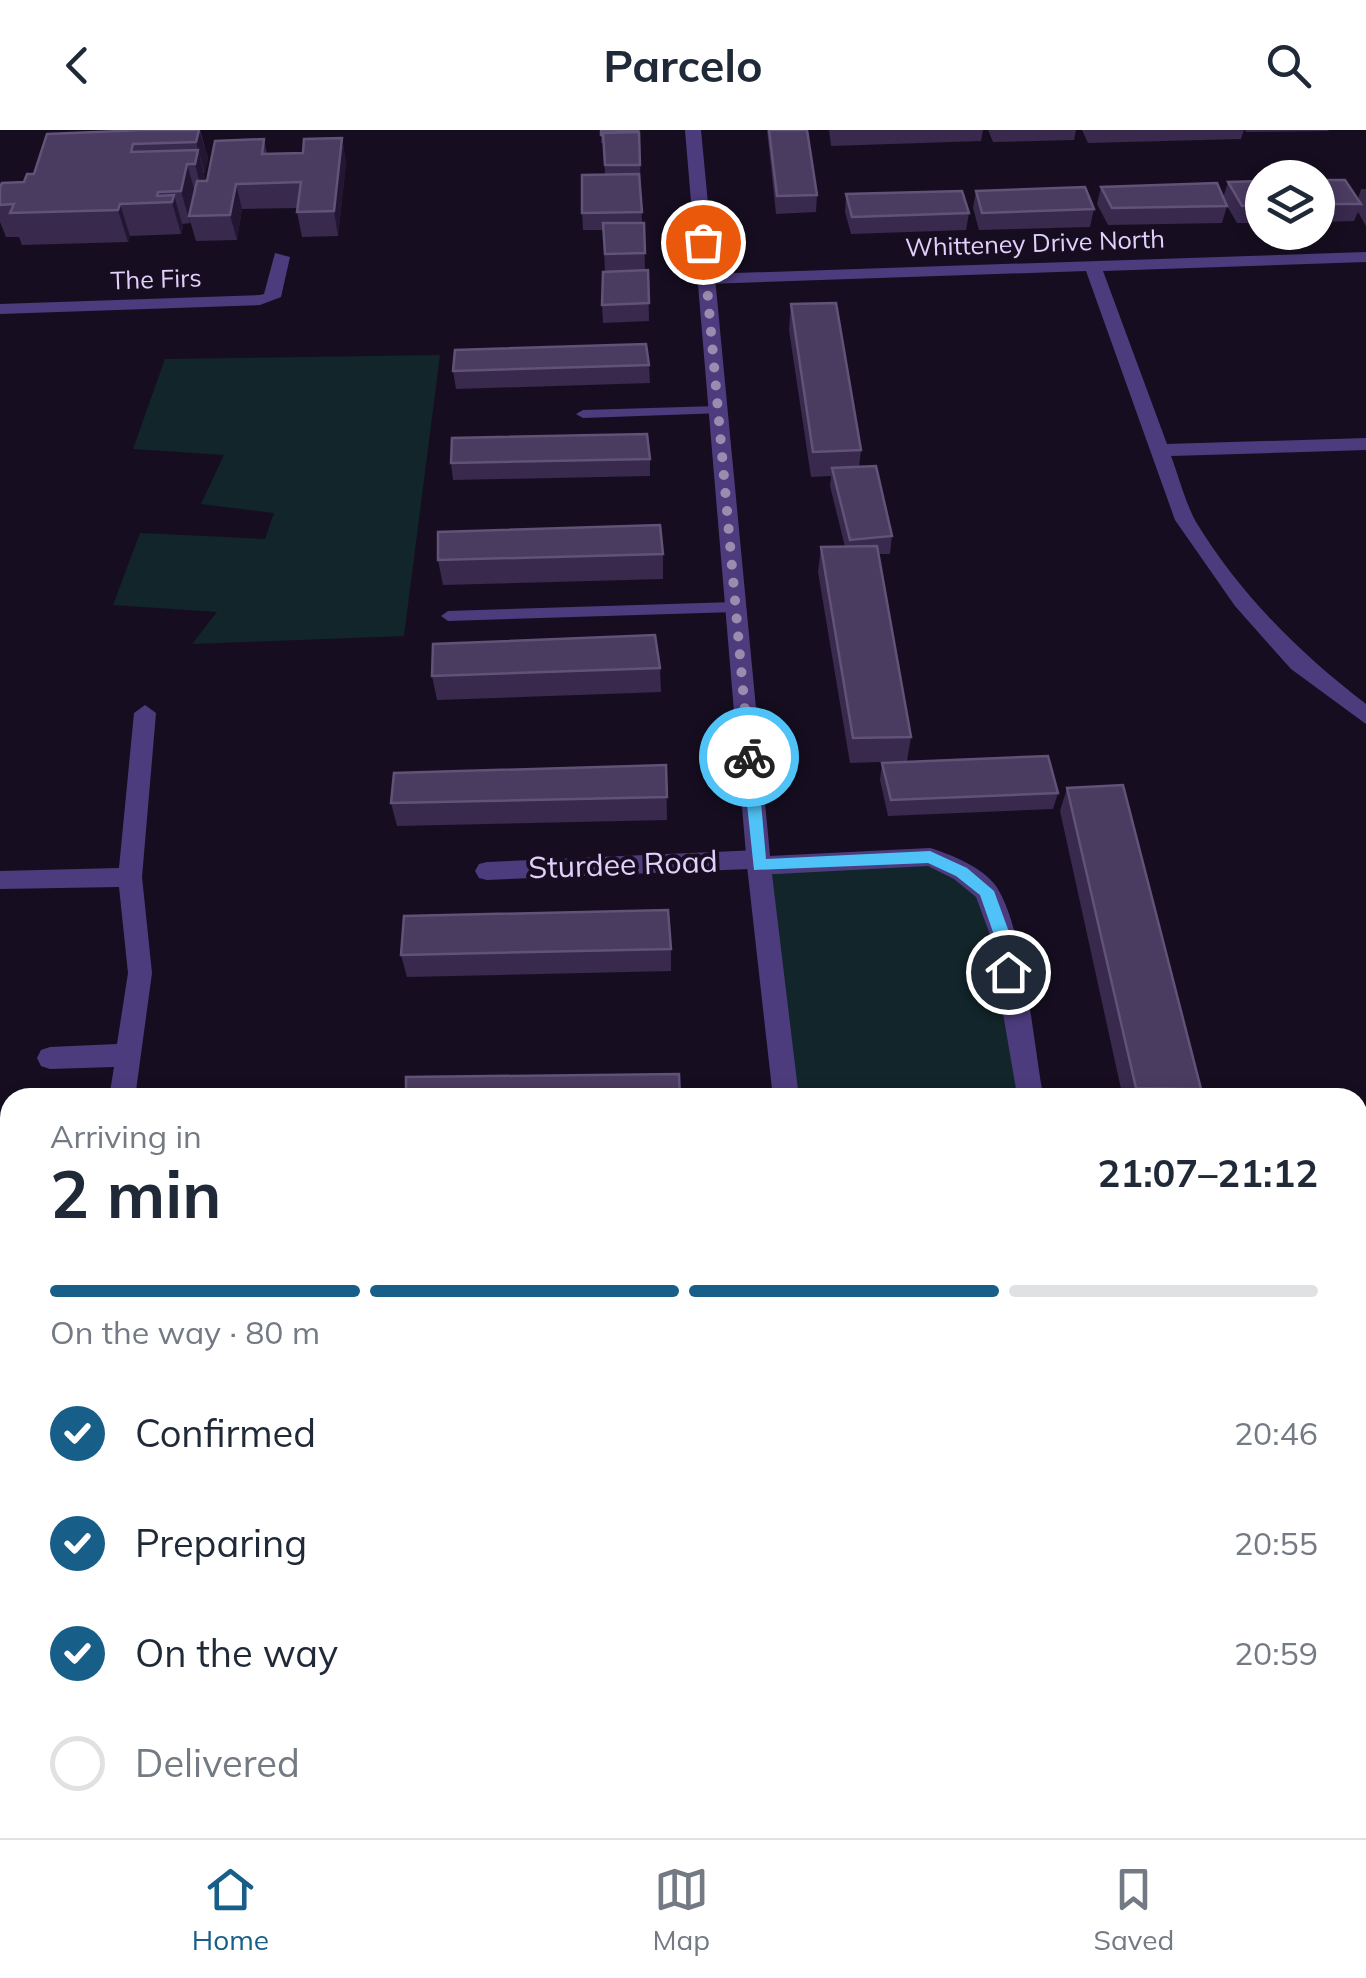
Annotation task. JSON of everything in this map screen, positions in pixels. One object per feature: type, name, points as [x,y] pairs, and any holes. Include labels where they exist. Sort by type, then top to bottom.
[{"type":"street","name":"Sturdee Road","points":[[693,130],[759,862],[785,1088]]},
{"type":"street","name":"The Firs","points":[[0,309],[260,300],[272,297],[281,257]]},
{"type":"street","name":"Whitteney Drive North","points":[[706,279],[1366,257]]},
{"type":"street","points":[[1093,267],[1185,520],[1210,561],[1299,664],[1366,716]]},
{"type":"street","points":[[1158,450],[1366,444]]},
{"type":"street","points":[[123,1088],[140,972],[130,877],[145,713]]},
{"type":"street","points":[[759,862],[930,857],[962,872],[986,891],[1001,932],[1029,1088]]},
{"type":"street","name":"Sturdee Road","points":[[488,871],[759,862]]},
{"type":"street","points":[[0,880],[130,877]]},
{"type":"street","points":[[50,1058],[128,1055]]},
{"type":"lane","points":[[583,414],[718,410]]},
{"type":"lane","points":[[448,616],[736,607]]},
{"type":"green space","points":[[440,355],[404,636],[192,644],[217,612],[113,605],[140,533],[265,539],[274,513],[201,504],[224,455],[133,449],[165,359]]},
{"type":"green space","points":[[930,857],[986,891],[1023,1088],[790,1088],[759,866]]},
{"type":"building","points":[[199,130],[196,142],[133,144],[131,152],[198,150],[195,164],[187,164],[181,191],[158,192],[157,196],[174,195],[172,202],[120,204],[118,210],[10,213],[14,204],[0,205],[2,183],[24,182],[27,174],[34,174],[47,134]]},
{"type":"building","points":[[601,130],[638,130],[638,132],[601,135]]},
{"type":"building","points":[[769,130],[807,130],[817,195],[777,196]]},
{"type":"building","points":[[639,132],[640,165],[605,165],[603,133]]},
{"type":"building","points":[[342,138],[334,211],[297,212],[301,182],[236,184],[230,215],[189,216],[197,181],[207,181],[215,141],[264,139],[262,154],[303,153],[304,139]]},
{"type":"building","points":[[639,174],[642,212],[582,213],[582,175]]},
{"type":"building","points":[[1335,180],[1345,180],[1361,204],[1335,204]]},
{"type":"building","points":[[1228,182],[1245,182],[1245,206],[1242,206]]},
{"type":"building","points":[[1217,183],[1227,206],[1112,208],[1101,187]]},
{"type":"building","points":[[1085,187],[1094,209],[982,213],[976,191]]},
{"type":"building","points":[[962,191],[969,213],[852,217],[846,194]]},
{"type":"building","points":[[603,223],[644,223],[645,253],[605,254]]},
{"type":"building","points":[[648,270],[649,303],[602,305],[603,272]]},
{"type":"building","points":[[836,303],[861,450],[813,452],[791,304]]},
{"type":"building","points":[[646,344],[649,365],[453,371],[455,350]]},
{"type":"building","points":[[647,434],[650,459],[451,463],[452,438]]},
{"type":"building","points":[[876,466],[892,536],[850,540],[832,468]]},
{"type":"building","points":[[660,525],[663,554],[438,560],[438,532]]},
{"type":"building","points":[[877,546],[911,737],[853,738],[821,547]]},
{"type":"building","points":[[655,635],[660,668],[432,676],[433,644]]},
{"type":"building","points":[[1048,756],[1058,793],[891,800],[882,763]]},
{"type":"building","points":[[666,765],[667,797],[391,803],[394,773]]},
{"type":"building","points":[[1123,785],[1201,1088],[1136,1088],[1067,788]]},
{"type":"building","points":[[668,910],[671,949],[401,955],[404,916]]},
{"type":"building","points":[[679,1074],[680,1088],[406,1088],[406,1077]]},
{"type":"way so far","points":[[703,242],[749,757]]},
{"type":"route","points":[[749,757],[759,866],[930,857],[962,872],[986,891],[1001,932],[1008,972]]}]
